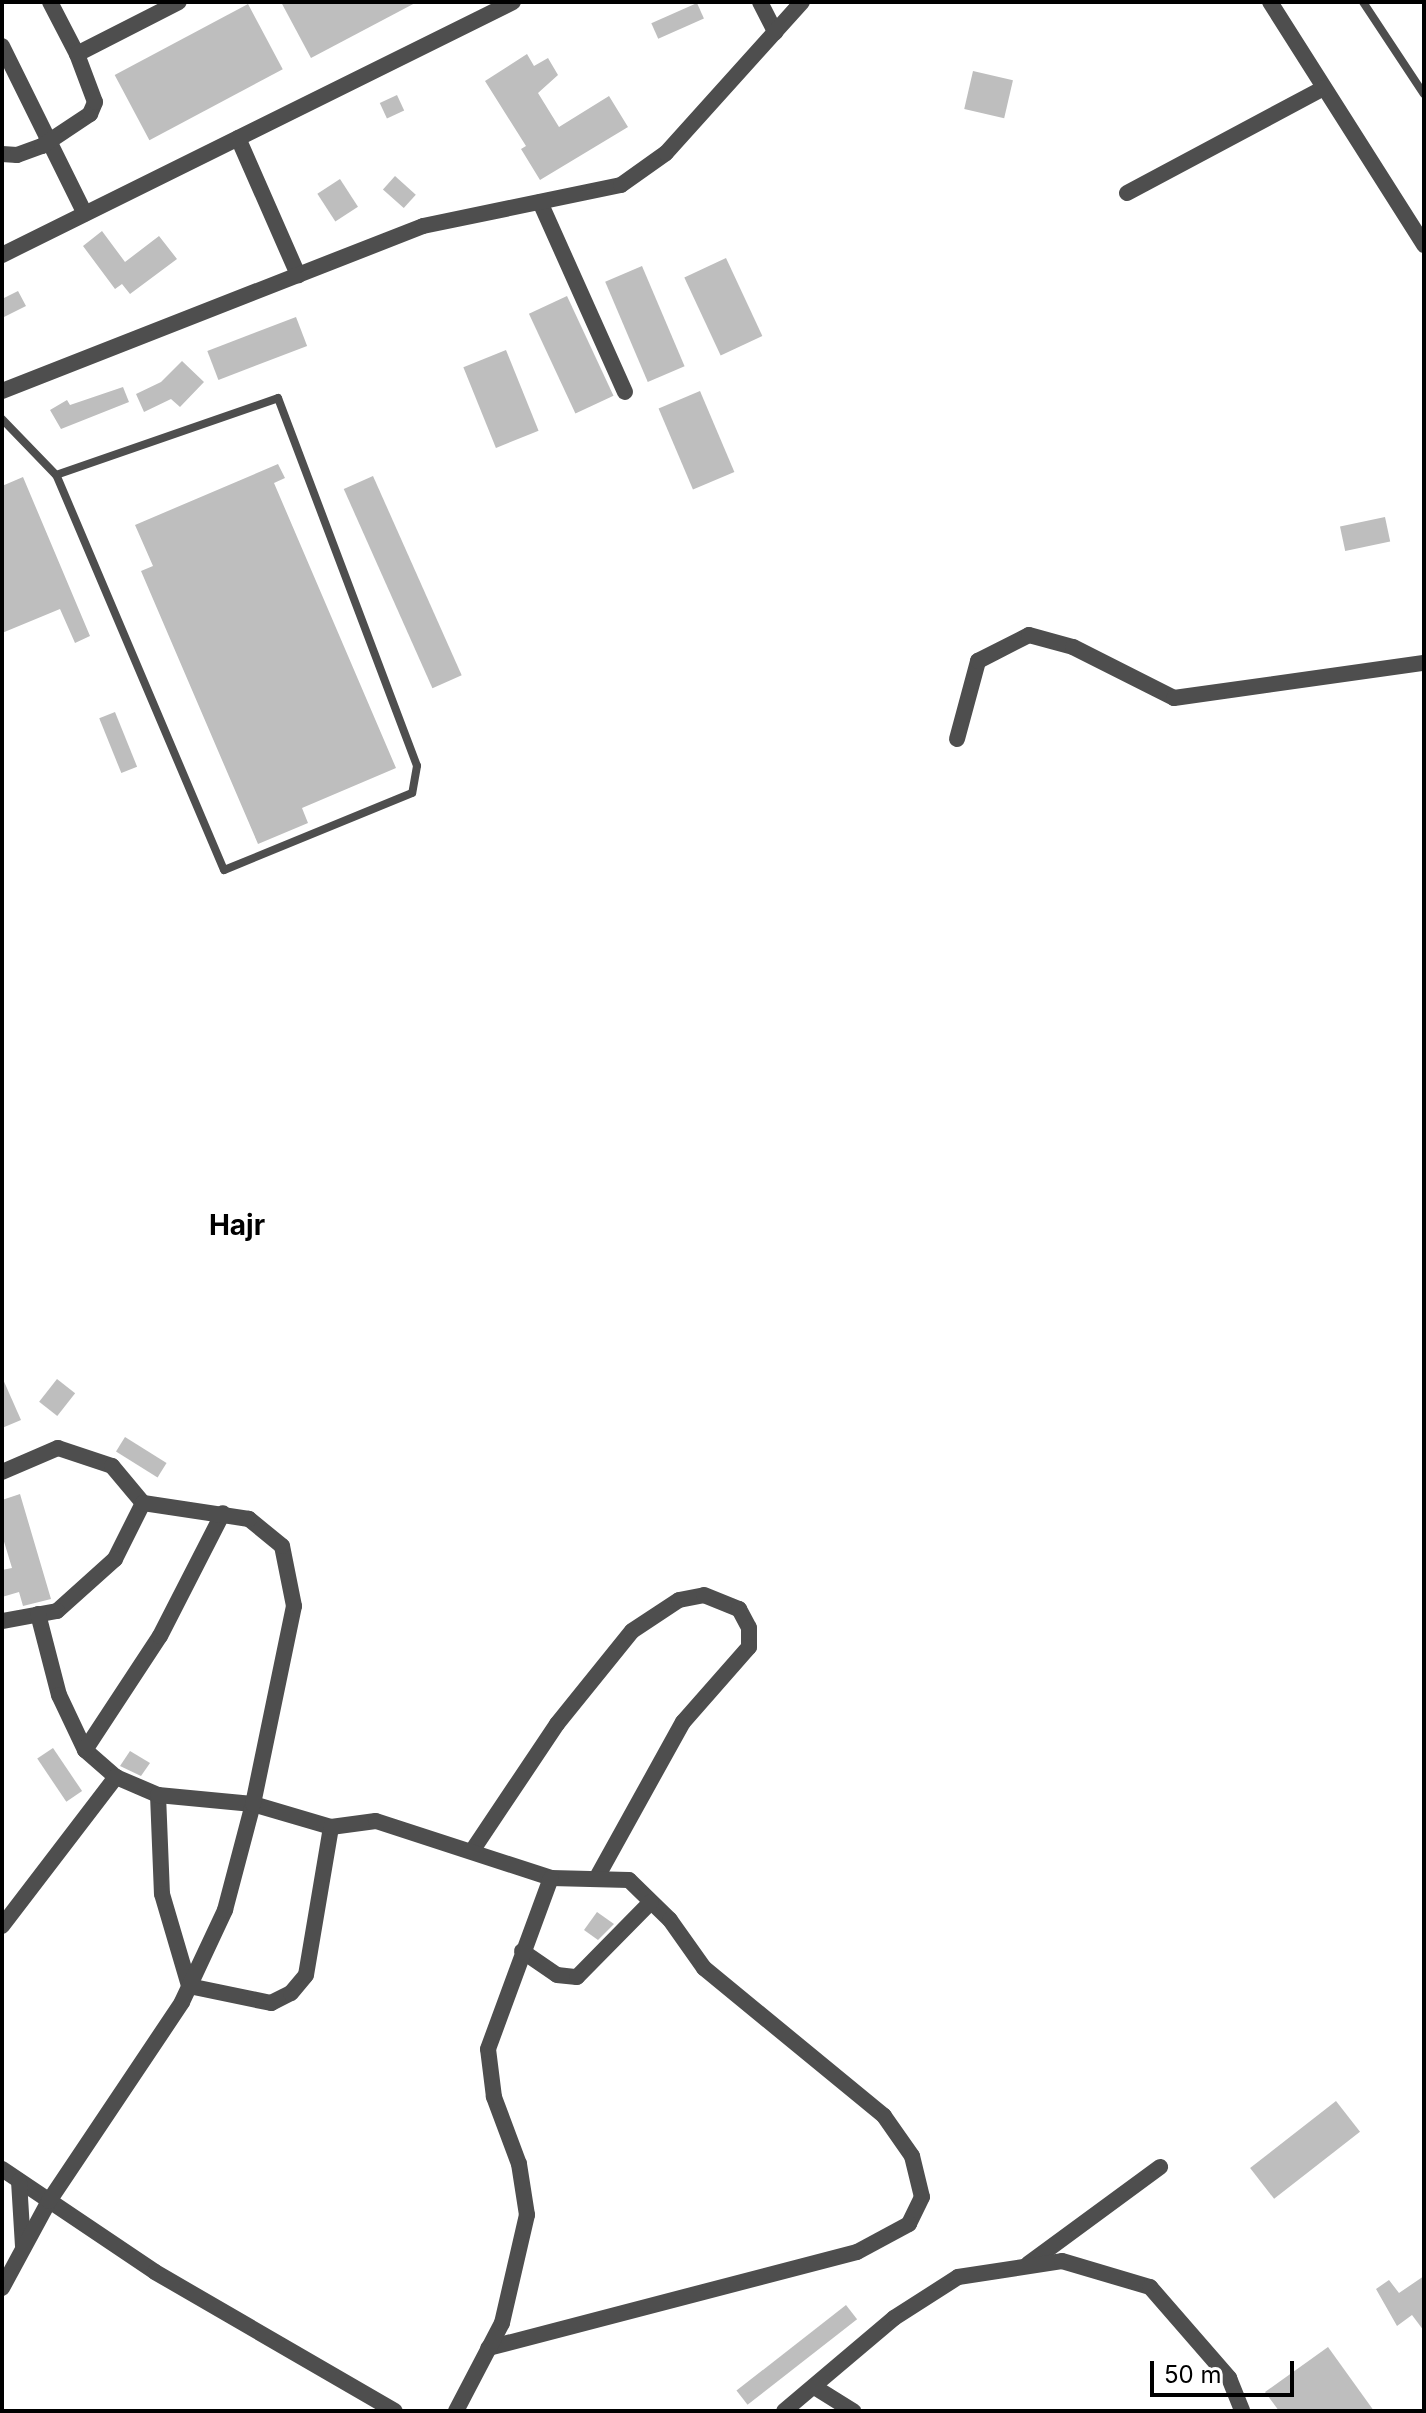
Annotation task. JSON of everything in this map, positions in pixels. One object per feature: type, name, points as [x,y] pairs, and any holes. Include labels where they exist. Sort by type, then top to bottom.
[{"type":"street","points":[[2,154],[17,155],[49,141],[90,114],[95,102],[77,54],[50,2]]},
{"type":"street","points":[[77,54],[179,2]]},
{"type":"street","points":[[2,255],[238,138],[479,10],[513,2]]},
{"type":"street","points":[[760,2],[775,32]]},
{"type":"street","points":[[2,391],[423,226],[621,185],[666,153],[802,2]]},
{"type":"street","points":[[1270,2],[1424,245]]},
{"type":"street","points":[[2,46],[85,214]]},
{"type":"street","points":[[1127,193],[1324,88]]},
{"type":"street","points":[[238,138],[298,275]]},
{"type":"street","points":[[540,202],[625,392]]},
{"type":"street","points":[[957,739],[978,661],[1029,635],[1073,647],[1174,698],[1424,663]]},
{"type":"street","points":[[2,1472],[58,1448],[112,1466],[143,1503],[249,1519],[282,1546],[294,1606],[253,1804],[225,1910],[189,1986],[49,2201],[2,2288]]},
{"type":"street","points":[[2,1621],[57,1611],[115,1559],[143,1503]]},
{"type":"street","points":[[85,1750],[160,1636],[223,1513]]},
{"type":"street","points":[[472,1851],[557,1724],[632,1631],[679,1600],[704,1595],[739,1609],[749,1628],[749,1647],[683,1722],[596,1879]]},
{"type":"street","points":[[38,1614],[59,1695],[85,1750],[116,1777],[158,1795],[253,1804],[331,1827],[376,1821],[551,1878],[629,1880],[651,1902],[704,1968],[884,2116],[912,2156],[922,2197],[909,2224],[857,2252],[488,2348]]},
{"type":"street","points":[[2,1926],[116,1777]]},
{"type":"street","points":[[158,1795],[162,1894],[189,1986]]},
{"type":"street","points":[[189,1986],[271,2003],[291,1993],[306,1975],[331,1827]]},
{"type":"street","points":[[456,2411],[502,2323],[527,2215],[519,2164],[494,2097],[488,2049],[551,1878]]},
{"type":"street","points":[[522,1951],[557,1975],[577,1977],[651,1902]]},
{"type":"street","points":[[1023,2267],[1160,2167]]},
{"type":"street","points":[[2,2169],[155,2272],[395,2411]]},
{"type":"street","points":[[19,2181],[23,2246]]},
{"type":"street","points":[[784,2411],[816,2388],[894,2318],[958,2277],[1062,2261],[1150,2287],[1229,2378],[1242,2411]]},
{"type":"street","points":[[816,2388],[853,2411]]},
{"type":"lane","points":[[1363,2],[1424,94]]},
{"type":"lane","points":[[2,419],[56,475],[224,870],[412,793],[417,766],[278,398],[56,475]]},
{"type":"lane","points":[[2,434],[12,429]]},
{"type":"building","points":[[281,2],[417,2],[311,58]]},
{"type":"building","points":[[697,3],[704,19],[658,39],[651,23]]},
{"type":"building","points":[[248,4],[283,69],[149,140],[115,75]]},
{"type":"building","points":[[527,54],[534,66],[548,58],[558,75],[538,93],[559,127],[609,96],[628,127],[540,180],[521,149],[526,146],[485,81]]},
{"type":"building","points":[[973,71],[1013,80],[1004,118],[964,109]]},
{"type":"building","points":[[397,95],[404,110],[387,118],[380,103]]},
{"type":"building","points":[[395,176],[416,195],[404,208],[383,189]]},
{"type":"building","points":[[340,179],[358,207],[335,221],[317,194]]},
{"type":"building","points":[[102,231],[125,262],[159,236],[177,259],[130,294],[122,284],[115,289],[83,246]]},
{"type":"building","points":[[726,258],[762,336],[721,355],[684,277]]},
{"type":"building","points":[[642,266],[685,366],[648,382],[605,282]]},
{"type":"building","points":[[18,291],[26,306],[2,318],[2,299]]},
{"type":"building","points":[[567,296],[613,396],[575,413],[529,314]]},
{"type":"building","points":[[296,317],[307,346],[218,380],[207,351]]},
{"type":"building","points":[[506,350],[539,431],[496,448],[463,367]]},
{"type":"building","points":[[182,361],[204,382],[180,407],[171,399],[144,412],[136,394],[161,382]]},
{"type":"building","points":[[123,387],[129,402],[61,429],[50,410],[67,400],[70,405]]},
{"type":"building","points":[[700,391],[734,472],[693,490],[659,409]]},
{"type":"building","points":[[278,464],[285,478],[274,483],[396,768],[302,808],[308,823],[258,844],[141,571],[153,566],[135,525]]},
{"type":"building","points":[[373,476],[462,675],[432,688],[344,489]]},
{"type":"building","points":[[23,477],[90,636],[75,643],[60,609],[2,633],[2,486]]},
{"type":"building","points":[[1385,517],[1390,541],[1345,551],[1340,527]]},
{"type":"building","points":[[115,712],[137,767],[121,773],[99,718]]},
{"type":"building","points":[[2,1377],[21,1420],[2,1428]]},
{"type":"building","points":[[57,1379],[75,1393],[57,1416],[39,1402]]},
{"type":"building","points":[[125,1437],[167,1463],[158,1477],[116,1451]]},
{"type":"building","points":[[20,1494],[51,1599],[23,1606],[19,1592],[2,1597],[2,1570],[12,1568],[2,1535],[2,1500]]},
{"type":"building","points":[[53,1748],[82,1791],[66,1802],[37,1759]]},
{"type":"building","points":[[130,1751],[150,1763],[141,1776],[120,1766]]},
{"type":"building","points":[[597,1912],[614,1924],[598,1940],[584,1930]]},
{"type":"building","points":[[1336,2101],[1360,2132],[1274,2199],[1250,2168]]},
{"type":"building","points":[[1424,2276],[1424,2331],[1412,2315],[1397,2326],[1376,2289],[1389,2280],[1399,2293]]},
{"type":"building","points":[[846,2305],[857,2319],[748,2405],[736,2391]]},
{"type":"building","points":[[1328,2347],[1374,2411],[1279,2411],[1265,2392]]},
{"type":"district","name":"Hajr","points":[[237,1225]]}]
